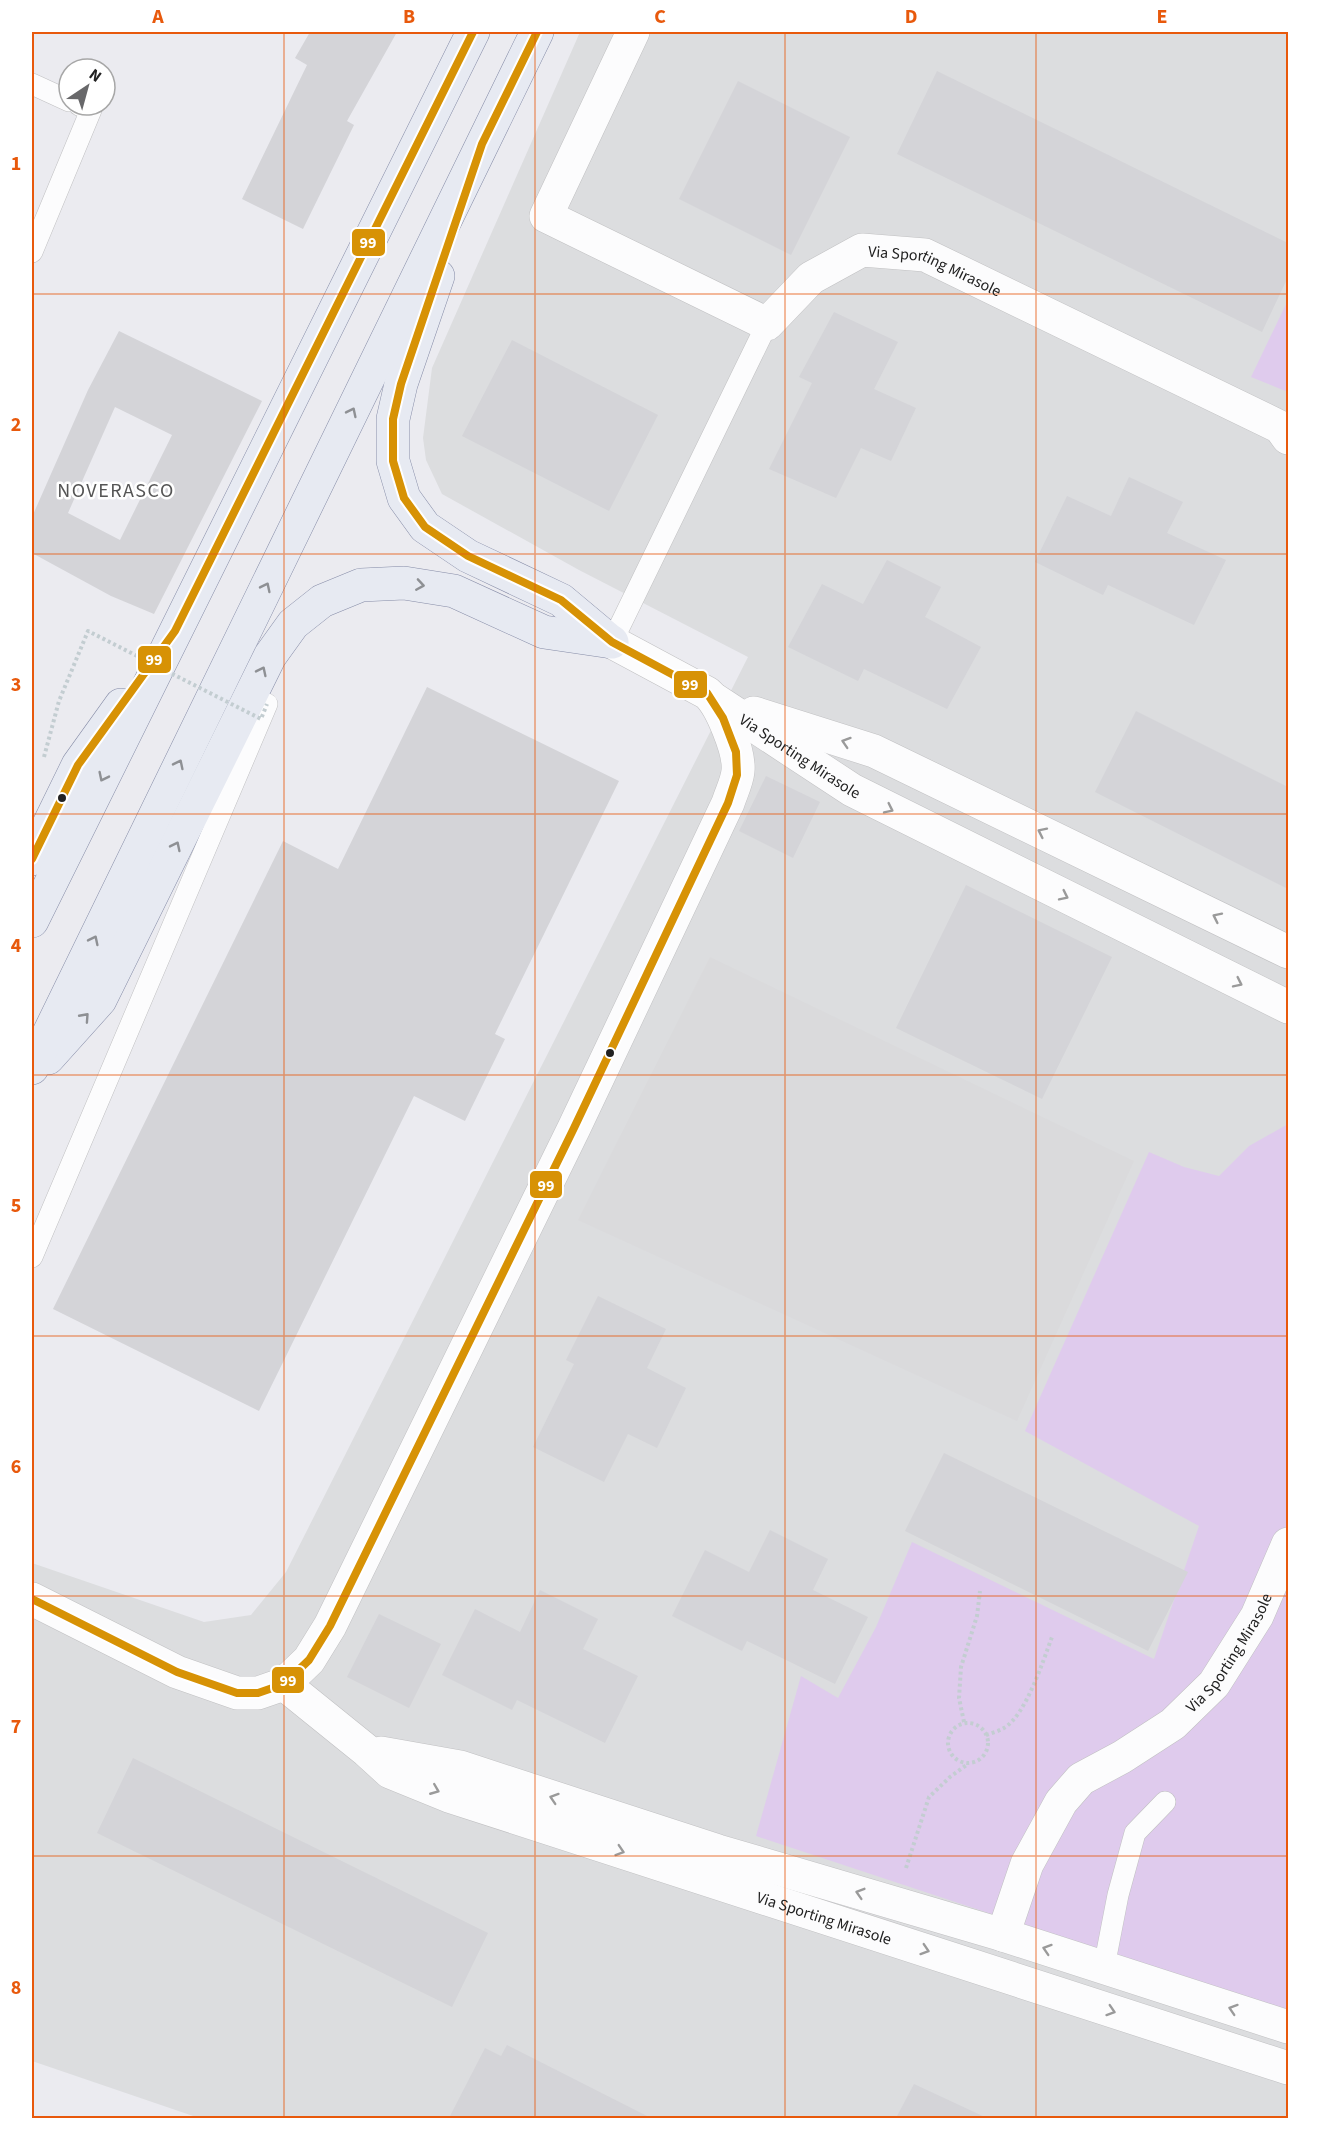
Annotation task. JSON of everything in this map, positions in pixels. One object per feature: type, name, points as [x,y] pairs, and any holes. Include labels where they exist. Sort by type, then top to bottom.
[{"type":"main road","points":[[32,921],[473,32]]},
{"type":"main road","points":[[32,1068],[537,32]]},
{"type":"main road","points":[[482,144],[401,384],[393,419],[393,461],[404,498],[425,527],[468,556],[561,600],[612,642]]},
{"type":"main road","points":[[32,1077],[100,1000],[270,656],[294,624],[322,601],[361,585],[404,583],[454,591],[544,632],[612,642]]},
{"type":"main road","points":[[32,859],[78,765],[175,630]]},
{"type":"street","points":[[633,32],[546,216],[767,324]]},
{"type":"street","name":"Via Sporting Mirasole","points":[[767,324],[811,278],[862,250],[925,255],[1280,427],[1288,438]]},
{"type":"street","points":[[32,1599],[177,1672],[237,1694],[258,1693],[284,1684],[309,1660],[330,1626],[574,1128],[728,803],[738,770],[732,738],[715,700],[707,693],[612,642]]},
{"type":"street","name":"Via Sporting Mirasole","points":[[715,700],[874,751],[1288,952]]},
{"type":"street","name":"Via Sporting Mirasole","points":[[715,700],[852,790],[1288,1008]]},
{"type":"street","name":"Via Sporting Mirasole","points":[[1003,1935],[1027,1864],[1061,1802],[1081,1779],[1122,1757],[1173,1724],[1214,1684],[1257,1616],[1288,1544]]},
{"type":"street","name":"Via Sporting Mirasole","points":[[284,1684],[390,1772],[449,1796],[1288,2068]]},
{"type":"street","name":"Via Sporting Mirasole","points":[[367,1751],[460,1767],[718,1851],[1003,1935],[1288,2027]]},
{"type":"lane","points":[[32,84],[57,95]]},
{"type":"lane","points":[[32,252],[82,117]]},
{"type":"lane","points":[[612,642],[767,324]]},
{"type":"lane","points":[[32,1257],[267,704]]},
{"type":"lane","points":[[1104,1968],[1118,1895],[1135,1833],[1165,1802]]},
{"type":"path","points":[[44,757],[59,700],[88,631],[261,719],[267,704]]},
{"type":"path","points":[[964,1722],[959,1698],[961,1667],[978,1616],[980,1591]]},
{"type":"path","points":[[986,1735],[1005,1728],[1019,1713],[1036,1681],[1052,1637]]},
{"type":"path","points":[[896,1904],[929,1797],[950,1777],[968,1764],[982,1758],[986,1752],[988,1742],[986,1735],[978,1725],[964,1722],[953,1728],[949,1734],[948,1748],[955,1759],[968,1764]]},
{"type":"shaded area","points":[[580,32],[1288,32],[1288,2118],[199,2118],[32,2061],[32,1563],[204,1622],[251,1615],[286,1572],[748,657],[579,570],[442,494],[426,460],[423,438],[432,368]]},
{"type":"shaded area","points":[[1288,300],[1288,392],[1251,377]]},
{"type":"shaded area","points":[[710,957],[1134,1161],[1017,1421],[578,1220]]},
{"type":"shaded area","points":[[1288,1124],[1288,2012],[756,1836],[801,1676],[838,1698],[876,1627],[912,1542],[1154,1659],[1199,1526],[1025,1431],[1149,1152],[1184,1167],[1219,1176],[1249,1146]]},
{"type":"building","points":[[310,32],[397,32],[347,121],[354,125],[303,229],[242,199],[307,65],[295,58]]},
{"type":"building","points":[[937,71],[1288,243],[1288,277],[1262,332],[897,154]]},
{"type":"building","points":[[738,81],[850,137],[791,255],[679,199]]},
{"type":"building","points":[[834,312],[898,342],[874,389],[916,408],[891,461],[861,448],[836,498],[769,469],[812,383],[799,377]]},
{"type":"building","points":[[119,331],[262,401],[154,614],[111,596],[32,553],[32,517],[88,390]],"holes":[[[115,407],[172,435],[120,540],[68,513]]]},
{"type":"building","points":[[512,340],[658,415],[609,511],[462,436]]},
{"type":"building","points":[[1129,477],[1183,502],[1167,533],[1226,560],[1194,625],[1108,585],[1103,595],[1035,562],[1067,496],[1111,516]]},
{"type":"building","points":[[887,560],[941,587],[925,617],[981,647],[947,709],[864,669],[858,681],[788,647],[822,584],[863,604]]},
{"type":"building","points":[[427,687],[619,781],[495,1034],[505,1039],[465,1121],[414,1096],[259,1411],[53,1309],[283,841],[338,869]]},
{"type":"building","points":[[1136,711],[1288,787],[1288,889],[1095,792]]},
{"type":"building","points":[[766,776],[820,802],[793,858],[739,831]]},
{"type":"building","points":[[966,885],[1112,957],[1042,1099],[896,1028]]},
{"type":"building","points":[[598,1296],[666,1329],[647,1368],[686,1388],[657,1448],[628,1434],[604,1482],[533,1447],[574,1364],[566,1360]]},
{"type":"building","points":[[944,1453],[1188,1572],[1148,1651],[905,1531]]},
{"type":"building","points":[[770,1530],[828,1559],[813,1590],[868,1617],[835,1684],[747,1641],[742,1651],[672,1616],[705,1550],[749,1572]]},
{"type":"building","points":[[540,1590],[598,1619],[583,1649],[638,1676],[605,1743],[517,1700],[512,1710],[442,1675],[475,1609],[520,1632]]},
{"type":"building","points":[[379,1614],[441,1644],[409,1708],[347,1677]]},
{"type":"building","points":[[133,1758],[488,1933],[452,2007],[97,1833]]},
{"type":"building","points":[[507,2045],[651,2118],[449,2118],[485,2048],[501,2056]]},
{"type":"building","points":[[914,2084],[987,2118],[896,2118]]},
{"type":"transit line","name":"99","points":[[32,859],[78,765],[175,631],[473,32]]},
{"type":"transit line","name":"99","points":[[32,1599],[177,1672],[237,1693],[258,1693],[284,1684],[309,1660],[330,1626],[574,1128],[728,803],[737,775],[736,752],[723,718],[707,693],[612,642],[561,600],[468,556],[425,527],[404,498],[393,461],[393,419],[401,384],[482,144],[537,32]]},
{"type":"district","name":"NOVERASCO","points":[[116,490]]}]
